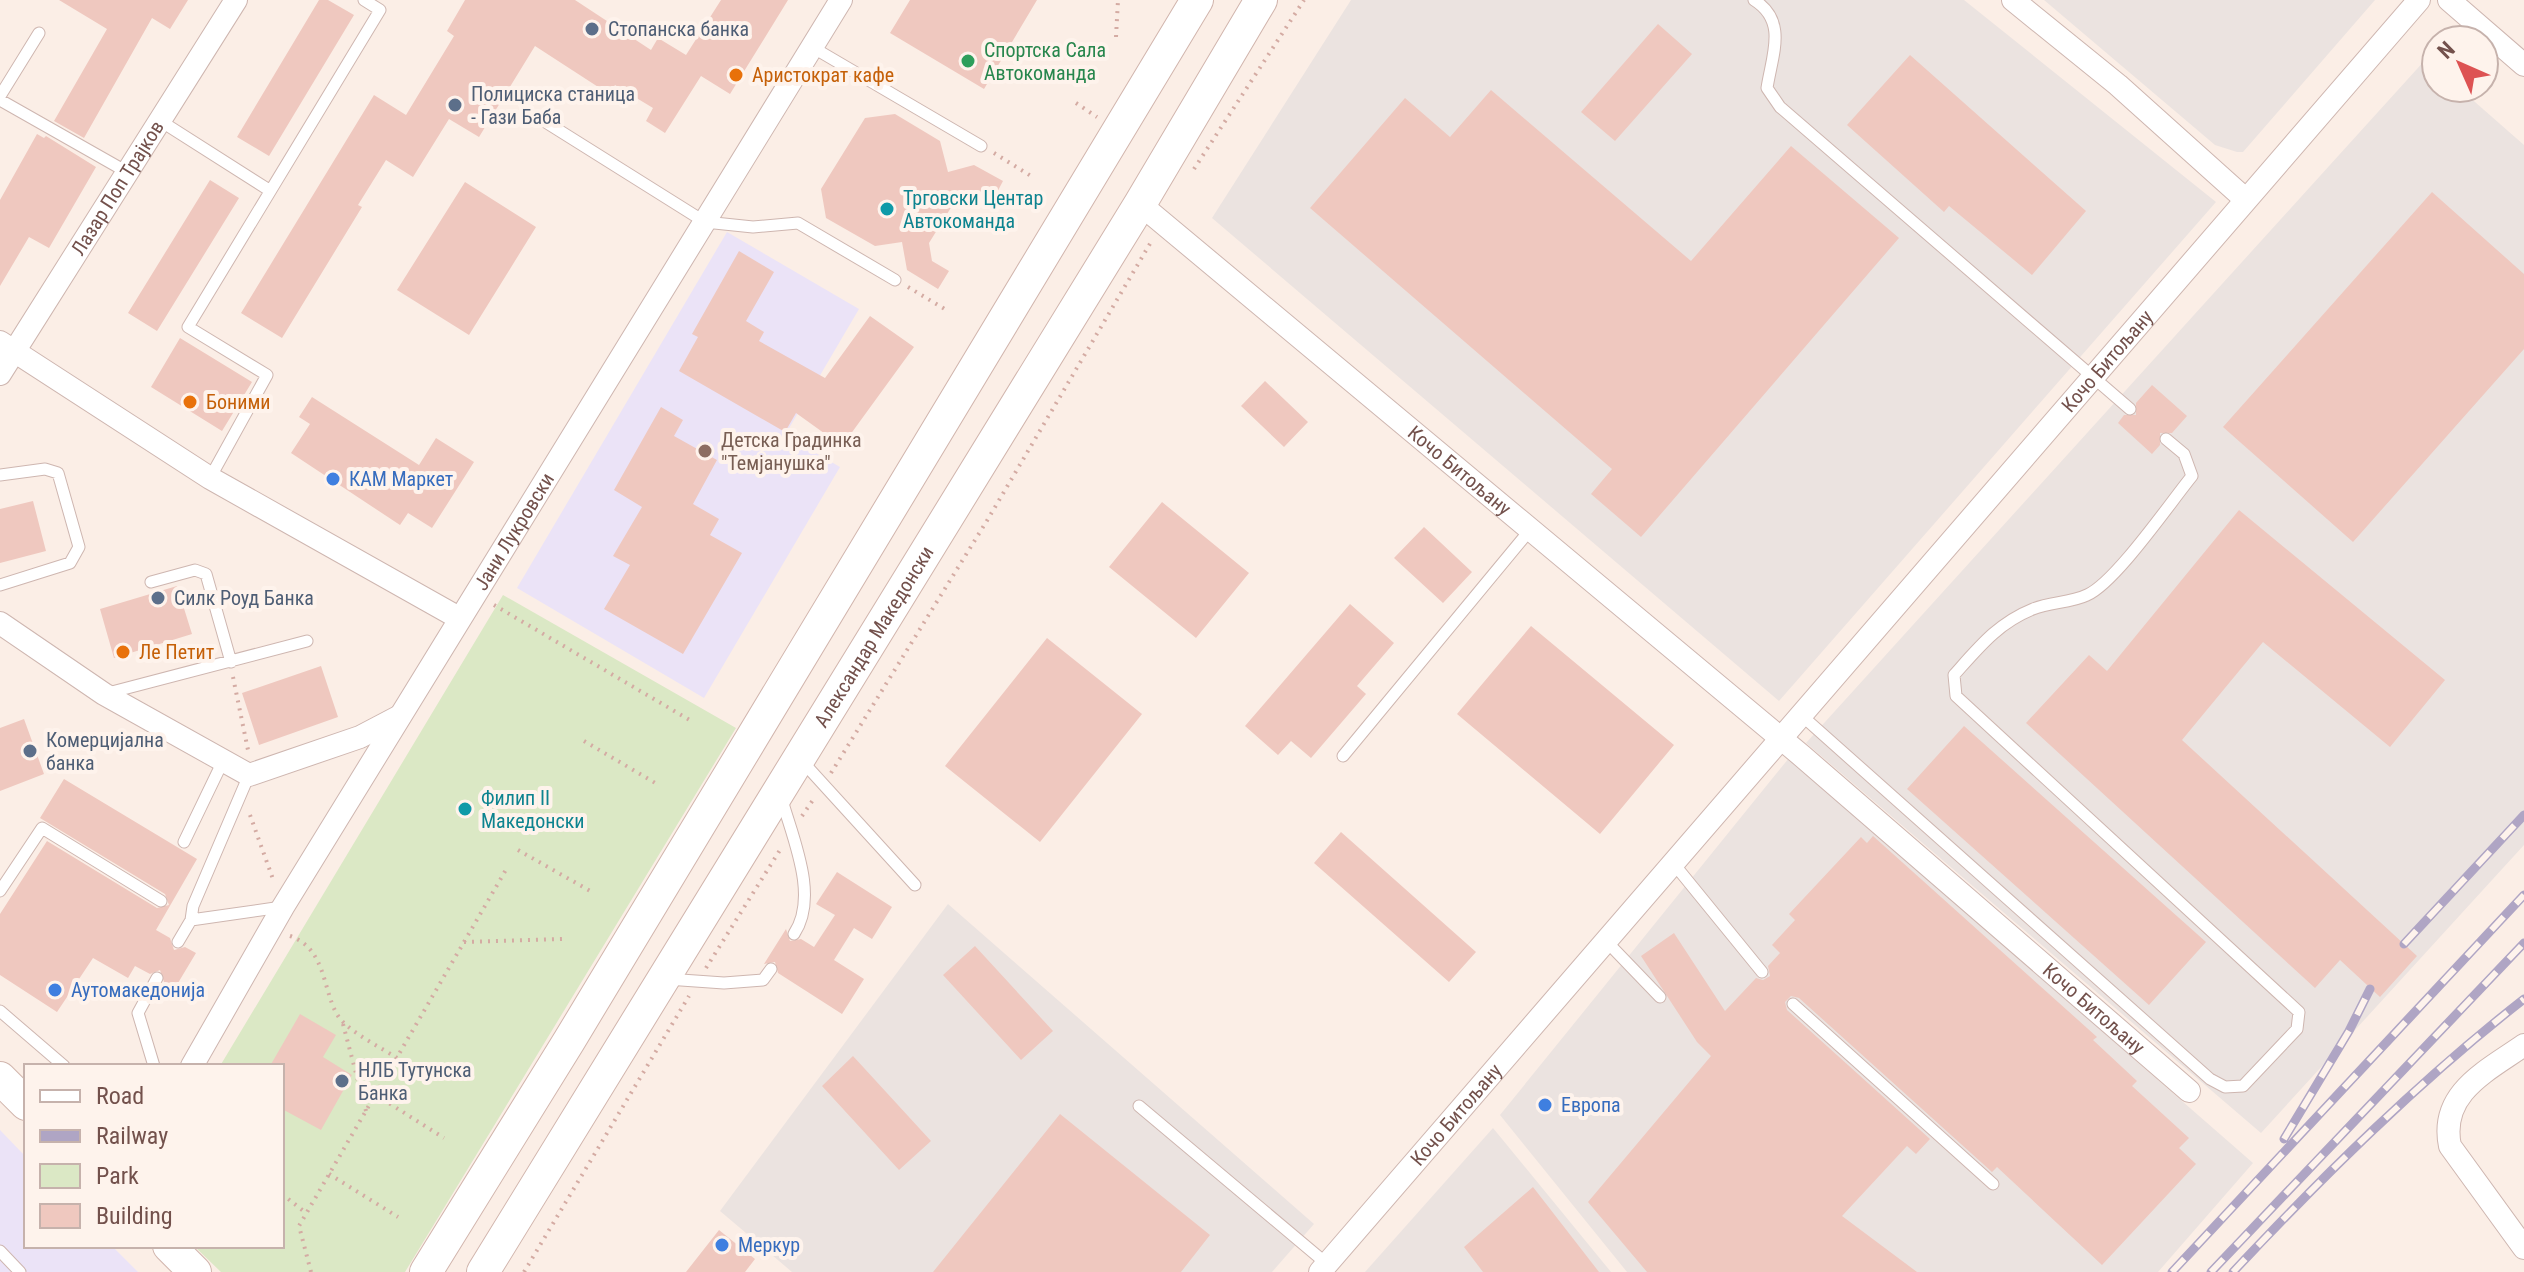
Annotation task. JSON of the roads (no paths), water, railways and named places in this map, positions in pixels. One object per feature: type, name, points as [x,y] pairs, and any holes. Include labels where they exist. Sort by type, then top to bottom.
[{"type":"street","name":"Лазар Поп Трајков","points":[[0,374],[7,346],[127,172],[236,0]]},
{"type":"street","name":"Јани Лукровски","points":[[193,1064],[283,907],[841,0]]},
{"type":"street","points":[[429,1265],[1197,0]]},
{"type":"street","name":"Александар Македонски","points":[[483,1272],[799,757],[1151,214],[1261,0]]},
{"type":"street","points":[[2013,0],[2118,85],[2245,199]]},
{"type":"street","name":"Кочо Битољану","points":[[1324,1268],[1608,943],[1800,714],[2419,0]]},
{"type":"street","points":[[2449,0],[2524,65]]},
{"type":"street","name":"Кочо Битољану","points":[[1151,214],[1780,738],[2189,1091]]},
{"type":"street","points":[[7,346],[210,478],[459,618]]},
{"type":"street","points":[[0,623],[104,694],[249,775],[360,737],[402,715]]},
{"type":"street","points":[[2524,1045],[2469,1084],[2454,1101],[2447,1132],[2450,1146],[2524,1248]]},
{"type":"street","points":[[0,1078],[24,1102]]},
{"type":"street","points":[[171,1248],[195,1272]]},
{"type":"lane","points":[[210,478],[267,375],[188,327],[380,10],[364,0]]},
{"type":"lane","points":[[1754,0],[1769,9],[1778,34],[1767,88],[1780,107],[2130,409]]},
{"type":"lane","points":[[39,33],[0,98],[127,172]]},
{"type":"lane","points":[[812,47],[981,146]]},
{"type":"lane","points":[[159,120],[269,190]]},
{"type":"lane","points":[[544,121],[705,222],[753,227],[798,223],[895,280]]},
{"type":"lane","points":[[1800,714],[2210,1079],[2225,1087],[2243,1086],[2297,1029],[2299,1012],[1956,696],[1954,675],[1997,627],[2035,608],[2088,595],[2110,577],[2192,476],[2184,454],[2166,439]]},
{"type":"lane","points":[[0,475],[45,469],[58,473],[79,547],[70,563],[0,585]]},
{"type":"lane","points":[[1343,756],[1530,530]]},
{"type":"lane","points":[[151,582],[195,570],[206,574],[231,662]]},
{"type":"lane","points":[[104,694],[307,641]]},
{"type":"lane","points":[[799,757],[915,885]]},
{"type":"lane","points":[[184,842],[223,761]]},
{"type":"lane","points":[[178,942],[191,920],[193,906],[249,775]]},
{"type":"lane","points":[[779,791],[802,867],[802,922],[794,934]]},
{"type":"lane","points":[[0,891],[42,828],[161,901]]},
{"type":"lane","points":[[1674,864],[1762,972]]},
{"type":"lane","points":[[191,920],[283,907]]},
{"type":"lane","points":[[1608,943],[1660,997]]},
{"type":"lane","points":[[663,979],[763,980],[771,969]]},
{"type":"lane","points":[[153,1064],[138,1013],[157,978]]},
{"type":"lane","points":[[1793,1004],[1993,1184]]},
{"type":"lane","points":[[0,1011],[62,1064]]},
{"type":"lane","points":[[1139,1106],[1324,1268]]},
{"type":"lane","points":[[0,1251],[20,1272]]},
{"type":"railway","points":[[2404,944],[2524,815]]},
{"type":"railway","points":[[2172,1272],[2524,895]]},
{"type":"railway","points":[[2211,1272],[2524,943]]},
{"type":"railway","points":[[2284,1139],[2349,1031],[2370,989]]},
{"type":"railway","points":[[2233,1272],[2373,1130],[2524,999]]},
{"type":"place","name":"Стопанска банка","points":[[592,29]]},
{"type":"place","name":"Спортска Сала Автокоманда","points":[[968,61]]},
{"type":"place","name":"Аристократ кафе","points":[[736,75]]},
{"type":"place","name":"Полициска станица - Гази Баба","points":[[455,105]]},
{"type":"place","name":"Трговски Центар Автокоманда","points":[[887,209]]},
{"type":"place","name":"Боними","points":[[190,402]]},
{"type":"place","name":"Детска Градинка \"Темјанушка\"","points":[[705,451]]},
{"type":"place","name":"КАМ Маркет","points":[[333,479]]},
{"type":"place","name":"Силк Роуд Банка","points":[[158,598]]},
{"type":"place","name":"Ле Петит","points":[[123,652]]},
{"type":"place","name":"Комерцијална банка","points":[[30,751]]},
{"type":"place","name":"Филип II Македонски","points":[[465,809]]},
{"type":"place","name":"Аутомакедонија","points":[[55,990]]},
{"type":"place","name":"НЛБ Тутунска Банка","points":[[342,1081]]},
{"type":"place","name":"Европа","points":[[1545,1105]]},
{"type":"place","name":"Меркур","points":[[722,1245]]}]
